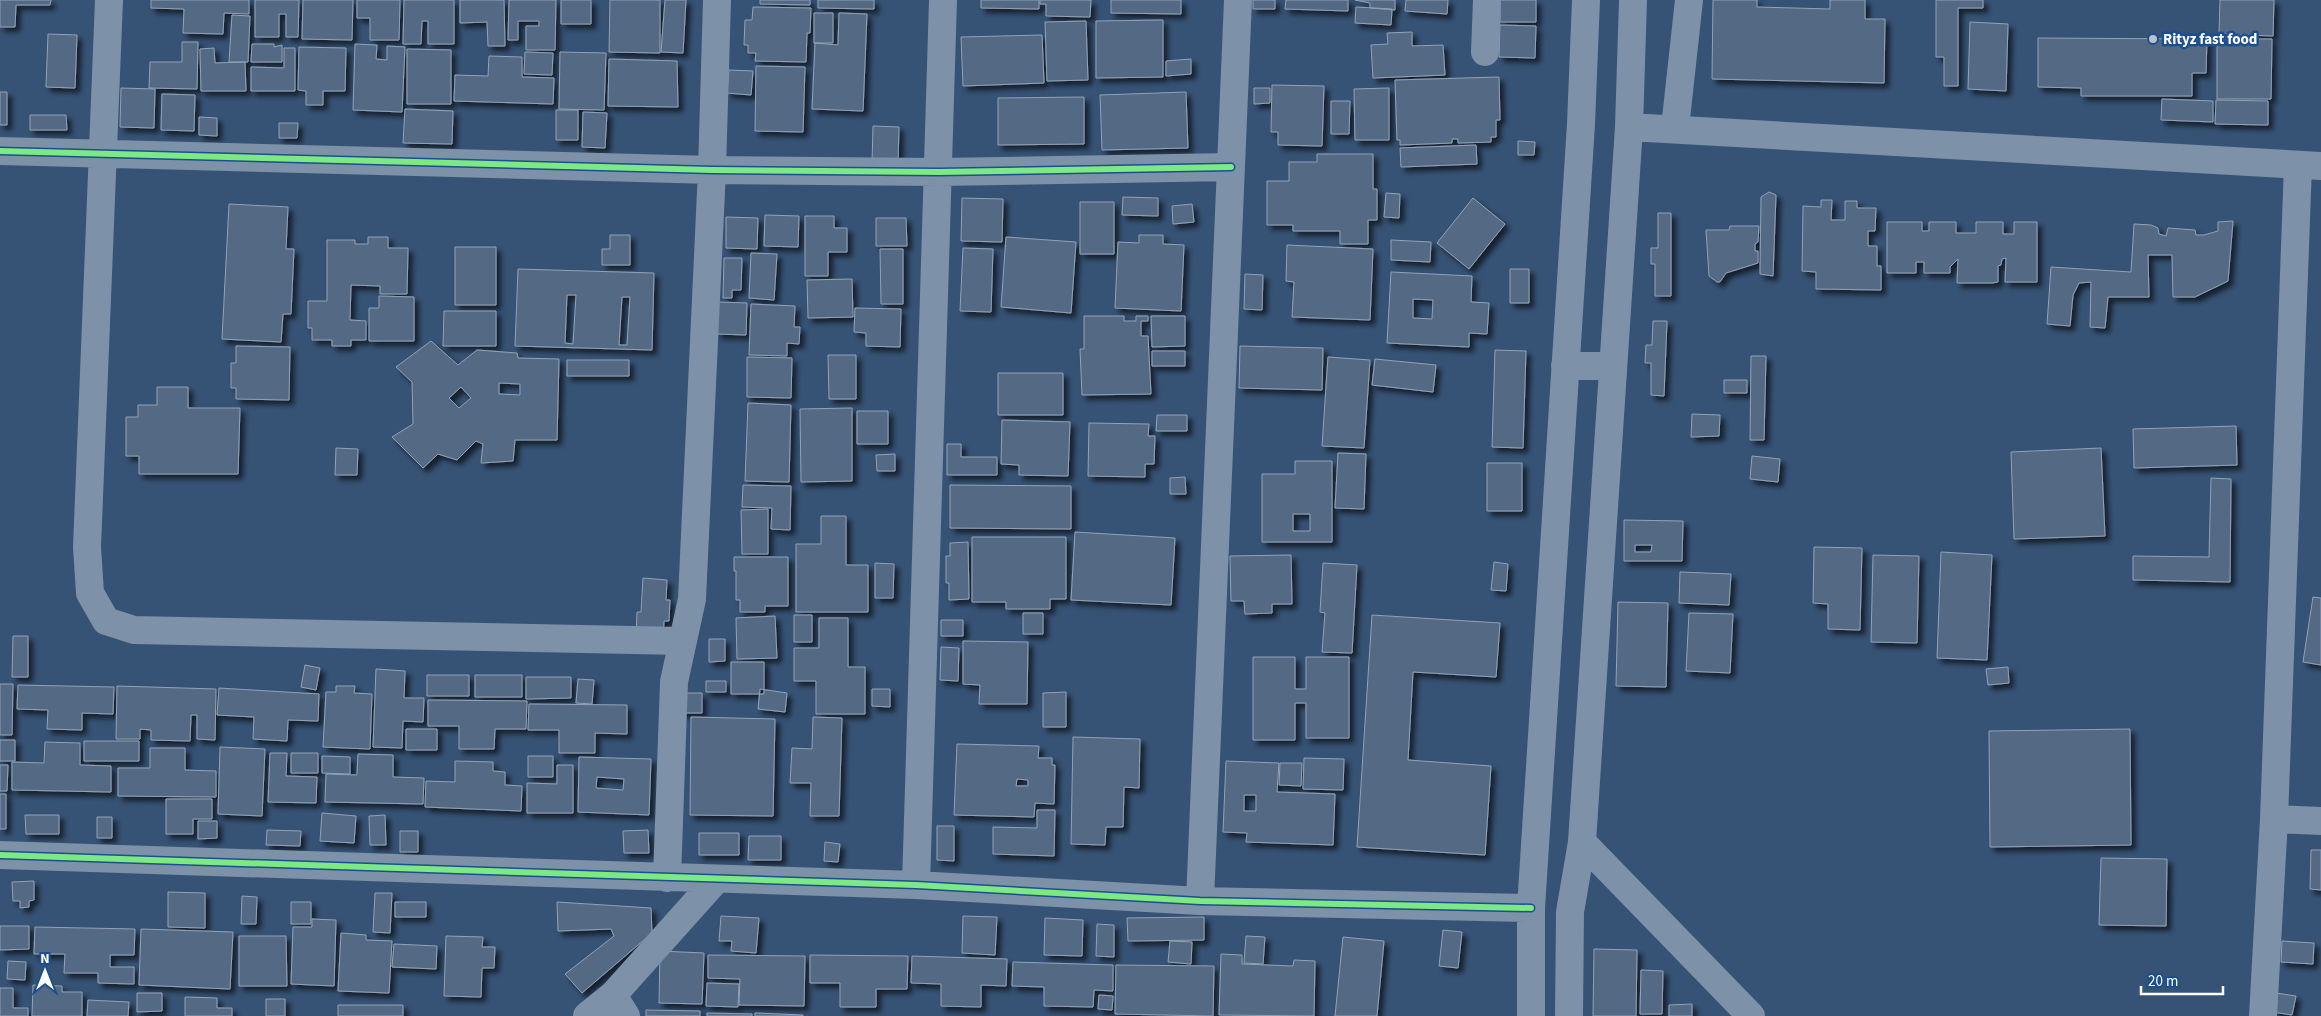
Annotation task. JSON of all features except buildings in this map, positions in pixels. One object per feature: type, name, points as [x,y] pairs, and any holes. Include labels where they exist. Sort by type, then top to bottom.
[{"type":"street","points":[[109,0],[87,547],[90,593],[106,621],[134,630],[682,641]]},
{"type":"street","points":[[667,878],[674,682],[692,599],[712,170],[716,0]]},
{"type":"street","points":[[916,885],[943,0]]},
{"type":"street","points":[[1200,901],[1238,0]]},
{"type":"street","points":[[1485,52],[1487,0]]},
{"type":"street","points":[[1532,1016],[1531,908],[1586,0]]},
{"type":"street","points":[[1569,1016],[1570,912],[1582,842],[1629,127],[1633,0]]},
{"type":"street","points":[[1675,128],[1689,0]]},
{"type":"street","points":[[1629,127],[1675,128],[2310,165],[2263,1016]]},
{"type":"street","points":[[0,151],[712,170],[939,172],[1231,167]]},
{"type":"street","points":[[1565,366],[1613,366]]},
{"type":"street","points":[[2274,819],[2321,821]]},
{"type":"street","points":[[1582,842],[1751,1016]]},
{"type":"street","points":[[0,855],[716,880],[916,885],[1200,901],[1531,908]]},
{"type":"street","points":[[587,1016],[619,1006],[716,880]]},
{"type":"cycle path","points":[[0,151],[712,170],[939,172],[1231,167]]},
{"type":"cycle path","points":[[0,855],[916,885],[1200,901],[1531,908]]},
{"type":"place","name":"Rityz fast food","points":[[2153,39]]}]
